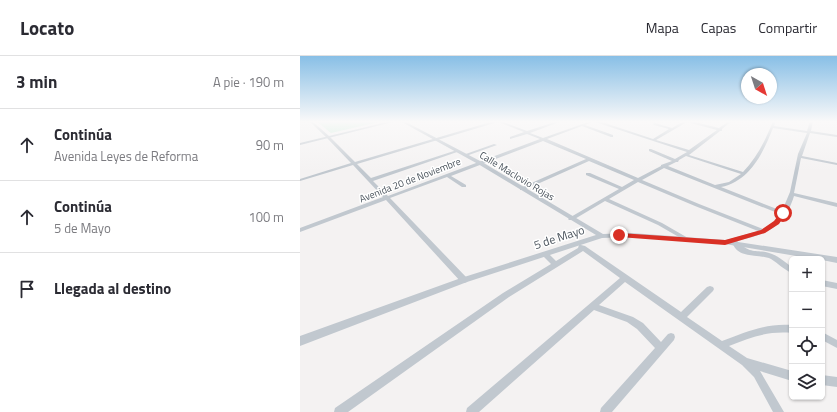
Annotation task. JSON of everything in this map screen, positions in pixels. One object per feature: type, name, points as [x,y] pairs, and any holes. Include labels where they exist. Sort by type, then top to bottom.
[{"type":"street","points":[[300,144],[326,138]]},
{"type":"street","points":[[329,138],[464,280]]},
{"type":"street","name":"Calle Maclovio Rojas","points":[[434,138],[480,163],[571,219],[602,236]]},
{"type":"street","points":[[300,180],[442,138]]},
{"type":"street","points":[[540,138],[675,197],[763,231]]},
{"type":"street","name":"Avenida 20 de Noviembre","points":[[300,230],[388,199],[547,138]]},
{"type":"street","points":[[646,138],[744,174]]},
{"type":"street","points":[[653,140],[657,138]]},
{"type":"street","points":[[571,219],[663,166],[677,161],[711,138]]},
{"type":"street","points":[[716,186],[735,181],[744,174],[757,156],[767,138]]},
{"type":"street","points":[[725,242],[763,231],[777,223],[793,194],[800,157],[808,138]]},
{"type":"street","points":[[465,155],[494,145]]},
{"type":"street","points":[[650,150],[677,161]]},
{"type":"street","points":[[370,180],[458,151]]},
{"type":"street","points":[[800,157],[837,164]]},
{"type":"street","points":[[522,189],[589,159]]},
{"type":"street","points":[[663,166],[783,213]]},
{"type":"street","points":[[588,174],[623,189]]},
{"type":"street","points":[[448,176],[464,186]]},
{"type":"street","points":[[793,194],[837,205]]},
{"type":"street","points":[[604,199],[660,224],[686,239]]},
{"type":"street","name":"5 de Mayo","points":[[300,341],[464,280],[545,254],[579,246],[602,236],[631,235],[725,242],[837,260]]},
{"type":"street","points":[[735,244],[740,249],[747,252],[771,257],[789,268]]},
{"type":"street","points":[[339,412],[506,295],[556,266],[579,246],[745,362],[757,374],[779,412]]},
{"type":"street","points":[[545,254],[556,266]]},
{"type":"street","points":[[472,412],[626,278]]},
{"type":"street","points":[[825,284],[837,286]]},
{"type":"street","points":[[681,317],[710,289]]},
{"type":"street","points":[[592,306],[630,319],[640,326],[661,348]]},
{"type":"street","points":[[721,346],[761,330],[779,327],[789,328]]},
{"type":"street","points":[[605,412],[671,337]]},
{"type":"street","points":[[825,338],[837,344]]},
{"type":"street","points":[[745,362],[789,375]]},
{"type":"street","points":[[825,380],[837,382]]},
{"type":"route","points":[[619,235],[725,242],[763,231],[777,223],[783,213]]}]
